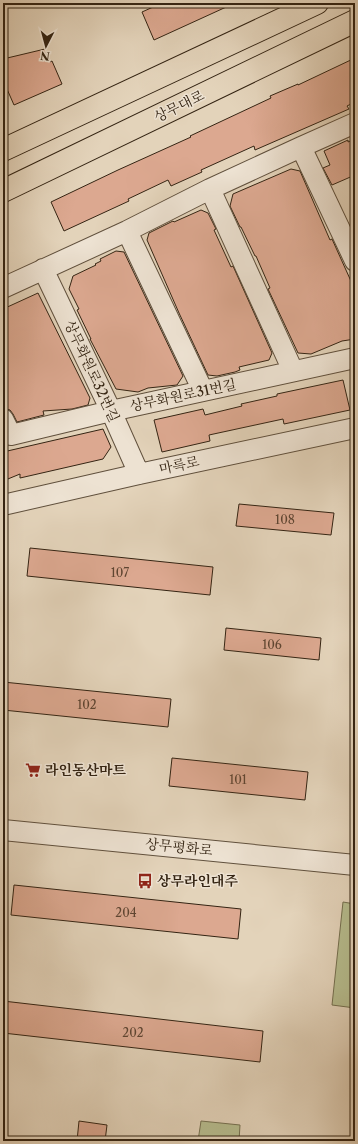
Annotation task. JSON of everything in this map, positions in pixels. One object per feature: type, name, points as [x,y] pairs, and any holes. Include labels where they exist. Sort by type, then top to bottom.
[{"type":"main road","points":[[3,150],[317,3]]},
{"type":"main road","name":"상무대로","points":[[3,191],[355,21]]},
{"type":"street","points":[[3,288],[127,231],[210,189],[301,146],[355,123]]},
{"type":"street","points":[[301,146],[349,233],[355,261]]},
{"type":"street","points":[[210,189],[293,371]]},
{"type":"street","points":[[127,231],[203,391]]},
{"type":"street","name":"상무화원로32번길","points":[[43,269],[111,411],[139,474]]},
{"type":"street","name":"상무화원로31번길","points":[[7,427],[111,411],[355,358]]},
{"type":"street","name":"마륵로","points":[[3,505],[139,474],[355,428]]},
{"type":"street","name":"상무평화로","points":[[3,830],[355,865]]},
{"type":"green space","points":[[343,902],[355,904],[355,1008],[332,1005]]},
{"type":"green space","points":[[201,1121],[240,1125],[239,1141],[198,1141]]},
{"type":"building","points":[[162,3],[235,3],[154,40],[142,12]]},
{"type":"building","points":[[45,49],[62,84],[14,105],[3,80],[3,59]]},
{"type":"building","points":[[355,58],[355,102],[347,106],[349,109],[255,150],[254,146],[201,170],[202,172],[171,186],[168,180],[128,199],[129,201],[64,231],[51,202],[191,137],[190,136],[271,98],[270,96],[298,85]]},
{"type":"building","points":[[355,139],[355,175],[332,185],[323,168],[330,165],[324,151],[348,140],[348,142]]},
{"type":"building","points":[[291,169],[300,171],[330,240],[332,239],[355,290],[355,339],[342,341],[311,354],[298,353],[268,289],[270,288],[256,256],[230,206],[233,194]]},
{"type":"building","points":[[201,210],[208,213],[216,229],[214,230],[231,267],[233,266],[272,353],[269,360],[239,367],[240,370],[217,376],[208,375],[147,240],[149,233],[173,221],[174,222]]},
{"type":"building","points":[[116,251],[124,252],[183,376],[177,385],[148,388],[138,392],[116,389],[90,339],[77,310],[79,309],[69,289],[73,276],[96,265],[95,264],[101,261],[100,259]]},
{"type":"building","points":[[38,293],[90,398],[88,405],[72,409],[43,411],[44,415],[17,422],[10,410],[3,408],[3,309]]},
{"type":"building","points":[[343,380],[350,410],[284,424],[283,419],[209,435],[210,441],[162,452],[154,420],[203,409],[205,415],[242,406],[241,404],[277,396],[277,394]]},
{"type":"building","points":[[103,429],[111,447],[103,459],[20,478],[20,474],[3,481],[3,452]]},
{"type":"building","points":[[239,504],[334,513],[331,535],[236,526]]},
{"type":"building","points":[[30,548],[213,567],[210,595],[27,576]]},
{"type":"building","points":[[226,628],[321,638],[319,660],[224,650]]},
{"type":"building","points":[[3,682],[171,699],[168,727],[3,710]]},
{"type":"building","points":[[172,758],[308,772],[305,800],[169,786]]},
{"type":"building","points":[[14,885],[241,909],[238,939],[11,915]]},
{"type":"building","points":[[3,1001],[263,1031],[260,1062],[3,1033]]},
{"type":"building","points":[[79,1121],[107,1125],[105,1141],[77,1141]]},
{"type":"place","name":"라인동산마트","points":[[33,770]]},
{"type":"place","name":"상무라인대주","points":[[145,881]]}]
